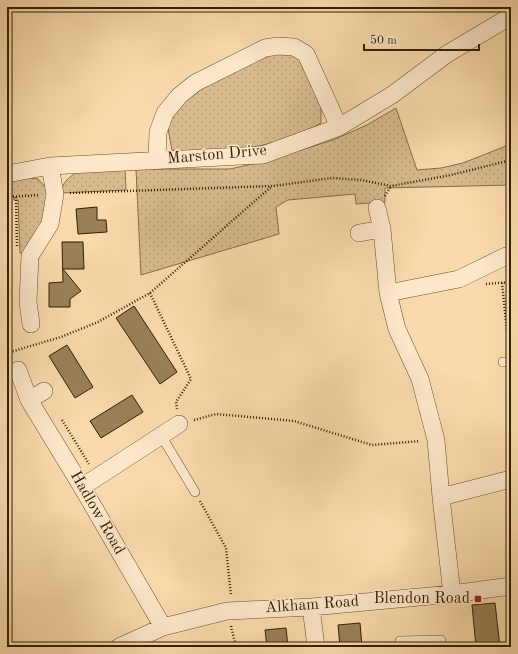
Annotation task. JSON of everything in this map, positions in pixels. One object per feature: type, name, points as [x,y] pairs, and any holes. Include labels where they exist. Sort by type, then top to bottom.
[{"type":"street","name":"Marston Drive","points":[[7,174],[50,166],[263,155],[339,127],[392,95],[448,54],[511,16]]},
{"type":"street","points":[[157,160],[158,132],[165,113],[179,96],[195,83],[265,48],[278,46],[294,47],[306,54],[339,127]]},
{"type":"street","points":[[31,324],[21,304],[30,256],[50,224],[55,194],[50,166]]},
{"type":"street","points":[[377,208],[382,229],[388,293],[397,329],[420,380],[436,440],[452,594]]},
{"type":"street","points":[[359,233],[382,229]]},
{"type":"street","points":[[388,293],[459,279],[511,255]]},
{"type":"street","name":"Hadlow Road","points":[[18,370],[29,400],[82,487],[163,627]]},
{"type":"street","points":[[29,400],[44,391]]},
{"type":"street","points":[[82,487],[180,424]]},
{"type":"street","points":[[441,497],[511,479]]},
{"type":"street","name":"Alkham Road","points":[[119,647],[163,627],[230,610],[311,607],[452,594],[511,586]]},
{"type":"street","points":[[311,607],[316,647]]},
{"type":"lane","points":[[162,436],[194,492]]},
{"type":"lane","points":[[401,647],[400,641],[441,640]]},
{"type":"path","points":[[7,197],[273,186],[332,178],[361,180],[391,186],[451,175],[511,160]]},
{"type":"path","points":[[7,353],[61,337],[90,325],[150,293],[273,186]]},
{"type":"path","points":[[16,197],[18,258],[30,256]]},
{"type":"path","points":[[502,283],[508,362]]},
{"type":"path","points":[[150,293],[192,379],[176,402],[180,424],[216,414],[294,422],[372,445],[436,440]]},
{"type":"path","points":[[60,418],[97,477]]},
{"type":"path","points":[[194,492],[226,548],[230,610],[236,647]]},
{"type":"shaded area","points":[[294,47],[321,102],[321,123],[308,130],[282,140],[254,147],[196,153],[183,153],[172,150],[165,113],[179,96],[265,48]]},
{"type":"shaded area","points":[[396,108],[417,170],[441,168],[463,163],[511,144],[511,185],[385,188],[385,202],[356,204],[355,194],[288,200],[276,207],[279,234],[141,275],[136,169],[230,169],[266,161],[333,140],[367,125]]},
{"type":"shaded area","points":[[125,169],[126,190],[61,193],[66,181],[77,172]]},
{"type":"shaded area","points":[[25,178],[38,179],[47,189],[48,212],[27,253],[20,253],[18,200],[14,200],[13,196],[7,196],[7,180]]},
{"type":"building","points":[[97,207],[97,220],[106,220],[107,232],[78,234],[76,209]]},
{"type":"building","points":[[62,242],[83,242],[84,269],[63,269],[81,291],[70,299],[70,307],[49,307],[49,283],[63,282]]},
{"type":"building","points":[[134,306],[177,372],[160,384],[116,318]]},
{"type":"building","points":[[67,345],[93,387],[75,398],[49,356]]},
{"type":"building","points":[[132,395],[143,412],[101,438],[90,421]]},
{"type":"building","points":[[495,603],[500,647],[476,647],[472,605]]},
{"type":"building","points":[[360,623],[362,647],[340,647],[338,625]]},
{"type":"building","points":[[286,628],[288,647],[267,647],[265,630]]},
{"type":"place","name":"Blendon Road","points":[[478,599]]}]
